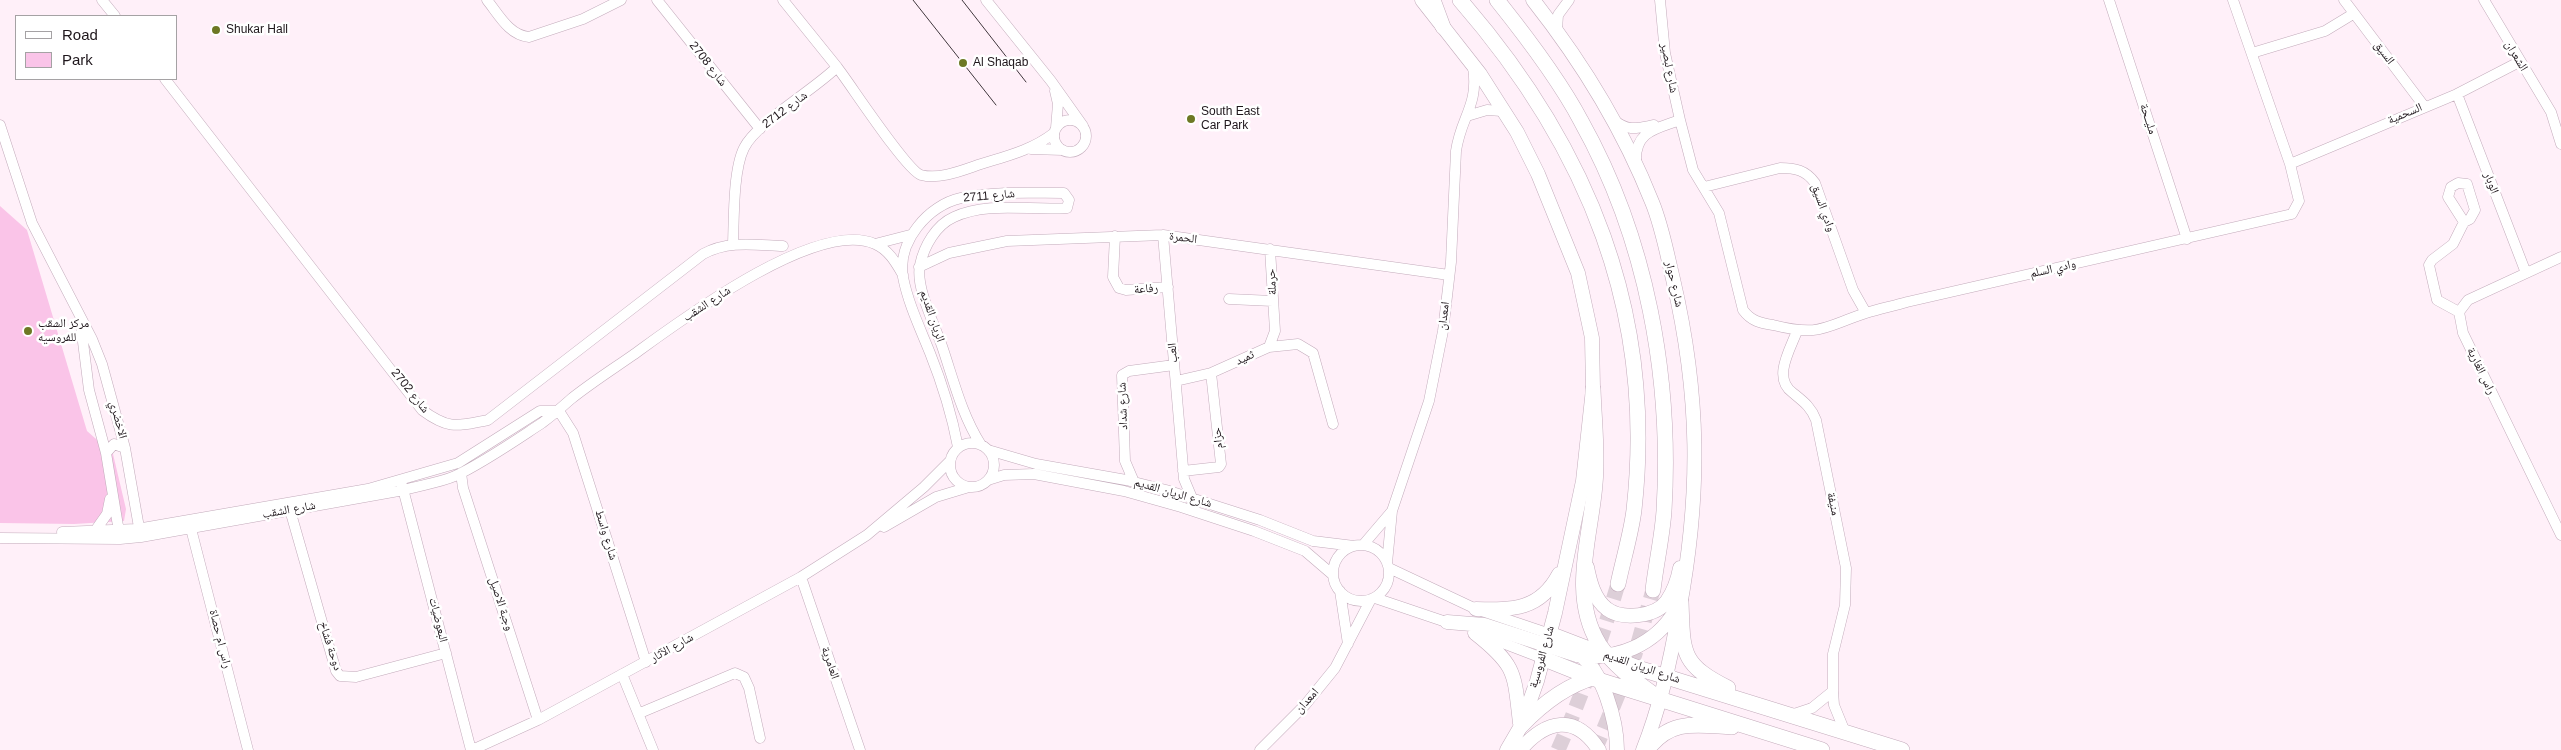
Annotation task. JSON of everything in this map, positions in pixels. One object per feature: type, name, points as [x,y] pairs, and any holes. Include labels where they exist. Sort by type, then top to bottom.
[{"type":"highway","points":[[1434,0],[1443,27]]},
{"type":"highway","points":[[1460,0],[1497,42],[1557,132],[1590,199],[1606,240],[1622,298],[1635,366],[1638,438],[1634,511],[1618,584]]},
{"type":"highway","points":[[1497,0],[1518,27],[1581,120],[1612,185],[1630,232],[1647,295],[1661,365],[1664,438],[1664,512],[1652,590]]},
{"type":"highway","points":[[1592,389],[1596,482],[1583,587],[1587,613],[1599,643],[1608,655],[1623,671],[1660,700]]},
{"type":"highway","points":[[1681,602],[1682,637],[1692,666],[1701,674],[1765,707]]},
{"type":"highway","name":"شارع الريان القديم","points":[[1546,646],[1608,655],[1641,669],[1902,750]]},
{"type":"highway","name":"شارع الريان القديم","points":[[1546,646],[1596,677],[1660,700],[1759,729],[1821,750]]},
{"type":"highway","points":[[1520,726],[1559,694],[1596,677],[1641,669]]},
{"type":"highway","points":[[1648,750],[1663,733],[1680,726],[1696,725],[1759,729]]},
{"type":"main road","points":[[1422,0],[1473,66],[1517,132],[1538,174],[1578,273],[1592,338],[1592,389],[1583,481],[1566,560],[1550,590],[1535,601],[1522,607],[1476,610]]},
{"type":"main road","name":"شارع حوار","points":[[1533,0],[1557,30],[1586,72],[1636,165],[1653,204],[1684,325],[1696,436],[1688,563],[1681,602]]},
{"type":"main road","points":[[1585,562],[1591,585],[1597,598],[1607,609],[1628,616],[1648,613],[1666,602],[1679,576],[1692,514]]},
{"type":"main road","name":"شارع الفروسية","points":[[1507,750],[1520,726],[1537,681],[1566,560]]},
{"type":"main road","points":[[1447,622],[1484,625],[1582,656],[1608,655],[1634,648],[1652,638],[1668,624],[1681,602]]},
{"type":"main road","points":[[1643,750],[1667,676],[1681,602]]},
{"type":"main road","points":[[1475,633],[1490,645],[1513,672],[1520,726]]},
{"type":"main road","points":[[1582,656],[1596,677],[1613,716],[1617,750]]},
{"type":"main road","points":[[1520,750],[1537,732],[1564,725],[1585,732],[1599,750]]},
{"type":"street","points":[[102,0],[114,15]]},
{"type":"street","points":[[487,0],[511,30],[520,36],[529,37],[588,16],[621,0]]},
{"type":"street","name":"شارع 2708","points":[[657,0],[760,129]]},
{"type":"street","points":[[783,0],[906,160],[920,174],[939,176],[1030,149],[1074,151],[1084,143],[1086,138],[1083,126],[986,0]]},
{"type":"street","points":[[1557,30],[1558,15],[1569,0]]},
{"type":"street","name":"شارع لبصير","points":[[1660,0],[1665,53],[1680,120],[1686,137],[1693,170],[1704,187]]},
{"type":"street","name":"مليــحة","points":[[2108,0],[2187,239]]},
{"type":"street","points":[[2233,0],[2290,164]]},
{"type":"street","name":"السيق","points":[[2344,0],[2424,106]]},
{"type":"street","name":"الشعران","points":[[2484,0],[2519,62],[2556,110],[2561,144]]},
{"type":"street","points":[[2252,53],[2325,31],[2353,14]]},
{"type":"street","name":"السحمية","points":[[2290,164],[2424,106],[2457,94],[2519,62]]},
{"type":"street","name":"امعدان","points":[[1388,565],[1392,511],[1429,401],[1443,331],[1449,275],[1456,151],[1458,134],[1475,94],[1473,66]]},
{"type":"street","name":"شارع 2712","points":[[733,244],[734,209],[741,156],[747,143],[760,129],[822,81],[836,67]]},
{"type":"street","name":"شارع 2702","points":[[166,80],[422,410],[437,421],[455,426],[488,420],[703,254],[713,249],[733,244],[783,246]]},
{"type":"street","points":[[1050,81],[1058,104],[1055,140],[1063,150]]},
{"type":"street","name":"الوبار","points":[[2457,94],[2526,273]]},
{"type":"street","points":[[1467,116],[1487,110],[1502,111]]},
{"type":"street","points":[[1030,149],[1055,130],[1060,123],[1072,120],[1083,126]]},
{"type":"street","points":[[1613,120],[1621,126],[1632,129],[1665,125]]},
{"type":"street","points":[[1636,165],[1635,153],[1639,141],[1647,133],[1680,120]]},
{"type":"street","name":"الاخضري","points":[[0,126],[32,223],[98,352],[126,448],[140,533]]},
{"type":"street","name":"وادي السلم","points":[[1704,187],[1718,213],[1743,310],[1754,321],[1796,331],[1821,330],[1866,313],[1918,299],[2289,216],[2297,209],[2298,198],[2290,164]]},
{"type":"street","name":"وادي السيق","points":[[1704,187],[1780,168],[1792,168],[1810,175],[1815,182],[1852,290],[1866,313]]},
{"type":"street","name":"شارع 2711","points":[[910,235],[920,221],[948,202],[960,198],[988,194],[1064,192],[1069,200],[1067,208]]},
{"type":"street","name":"الريان القديم","points":[[985,447],[963,411],[922,290],[920,267],[930,239],[937,230],[953,217],[983,210],[1067,208]]},
{"type":"street","points":[[2464,222],[2453,244],[2432,260],[2429,265],[2437,300],[2458,312],[2468,300],[2561,257]]},
{"type":"street","name":"الريان القديم","points":[[910,235],[903,275],[952,420],[958,448]]},
{"type":"street","name":"شارع الشقب","points":[[0,538],[140,533],[368,489],[445,480],[461,473],[559,411],[572,399],[690,314],[721,293],[755,275],[815,247],[848,241],[875,244],[910,235]]},
{"type":"street","name":"الحمرة","points":[[920,267],[949,253],[1007,241],[1163,235],[1449,275]]},
{"type":"street","name":"العب","points":[[1163,235],[1183,471],[1184,480],[1192,498]]},
{"type":"street","name":"رفاعة","points":[[1115,236],[1114,277],[1119,288],[1126,290],[1168,287]]},
{"type":"street","points":[[875,244],[894,260],[903,275]]},
{"type":"street","name":"حرملة","points":[[1229,299],[1273,301],[1270,249]]},
{"type":"street","name":"ثميد","points":[[1176,381],[1211,373],[1269,347],[1275,331],[1273,301]]},
{"type":"street","name":"راس الغارية","points":[[2458,312],[2463,333],[2561,534]]},
{"type":"street","name":"الاخضري","points":[[79,316],[88,382],[106,453],[110,493],[119,535]]},
{"type":"street","name":"منيفة","points":[[1796,331],[1782,370],[1783,380],[1788,389],[1809,407],[1816,420],[1846,568],[1845,605],[1833,654],[1832,691],[1834,706],[1845,732]]},
{"type":"street","points":[[1269,347],[1298,344],[1313,353],[1333,424]]},
{"type":"street","name":"شارع شداد","points":[[1134,482],[1125,461],[1122,375],[1129,371],[1174,365]]},
{"type":"street","name":"حزام","points":[[1183,471],[1219,468],[1221,464],[1211,373]]},
{"type":"street","points":[[95,415],[105,417],[111,414],[114,408]]},
{"type":"street","name":"شارع الشقب","points":[[190,523],[290,510],[402,485],[458,463],[540,412],[559,411]]},
{"type":"street","name":"شارع واسط","points":[[559,411],[573,433],[646,662]]},
{"type":"street","points":[[969,443],[985,447],[994,465],[988,480],[979,486],[969,487],[962,484],[952,475],[950,461],[958,448],[969,443]]},
{"type":"street","points":[[106,453],[114,444],[126,448]]},
{"type":"street","name":"شارع الريان القديم","points":[[985,447],[1036,464],[1134,482],[1166,490],[1313,540],[1359,546]]},
{"type":"street","name":"شارع الآثار","points":[[867,535],[924,487],[950,461]]},
{"type":"street","points":[[1107,477],[1121,468],[1125,461]]},
{"type":"street","points":[[1166,490],[1174,486],[1183,471]]},
{"type":"street","name":"وجبة الاصيل","points":[[461,473],[463,488],[538,720]]},
{"type":"street","name":"شارع الريان القديم","points":[[988,480],[1004,475],[1034,474],[1124,492],[1181,507],[1254,530],[1305,550],[1333,575]]},
{"type":"street","points":[[445,480],[463,488]]},
{"type":"street","name":"البعوضيات","points":[[402,485],[472,750]]},
{"type":"street","name":"شارع الآثار","points":[[472,750],[538,720],[646,662],[801,577],[867,535],[936,497],[969,487]]},
{"type":"street","points":[[95,531],[107,514],[110,493]]},
{"type":"street","name":"دوحة فشاخ","points":[[290,510],[336,671],[340,676],[356,677],[446,653]]},
{"type":"street","name":"امعدان","points":[[1359,546],[1392,511]]},
{"type":"street","name":"راس ام حصاة","points":[[190,523],[248,750]]},
{"type":"street","name":"شارع الشقب","points":[[0,534],[95,531],[119,535]]},
{"type":"street","points":[[1340,591],[1357,601],[1373,598],[1386,586],[1388,565],[1380,552],[1359,546],[1341,554],[1336,560],[1333,575],[1340,591],[1346,619],[1348,648]]},
{"type":"street","name":"شارع الريان القديم","points":[[1388,565],[1546,646]]},
{"type":"street","name":"العامرية","points":[[801,577],[860,750]]},
{"type":"street","name":"امعدان","points":[[1260,750],[1305,705],[1335,668],[1348,648],[1373,598]]},
{"type":"street","name":"شارع الريان القديم","points":[[1373,598],[1475,633],[1546,646]]},
{"type":"street","points":[[640,713],[735,673],[744,677],[749,688],[760,738]]},
{"type":"street","points":[[622,674],[654,750]]},
{"type":"street","points":[[1789,715],[1812,708],[1832,691]]},
{"type":"green space","name":"مركز الشقب للفروسيه","points":[[0,206],[27,230],[87,431],[113,454],[126,509],[124,521],[74,524],[0,523]]},
{"type":"tunnel","points":[[1558,750],[1591,668],[1618,584]]},
{"type":"tunnel","points":[[1595,750],[1635,654],[1653,590]]},
{"type":"tram line","points":[[913,0],[996,105]]},
{"type":"tram line","points":[[962,0],[1026,82]]},
{"type":"place","name":"Shukar Hall","points":[[216,30]]},
{"type":"place","name":"Al Shaqab","points":[[963,63]]},
{"type":"place","name":"South East Car Park","points":[[1191,119]]},
{"type":"place","name":"مركز الشقب للفروسيه","points":[[28,331]]}]
